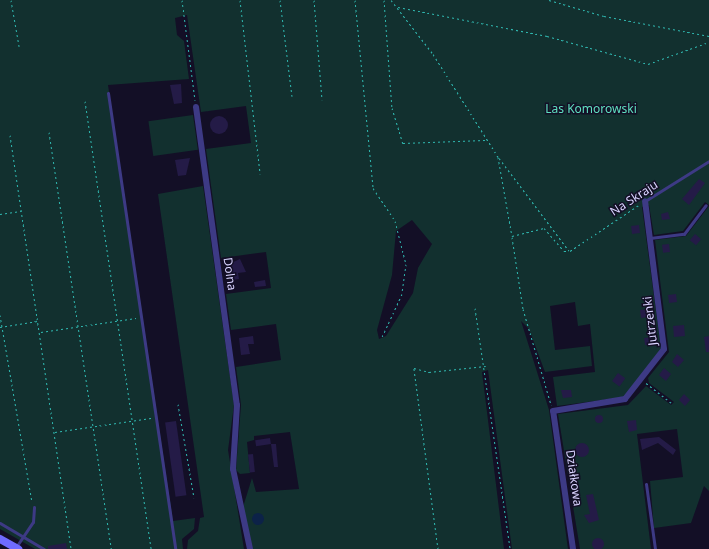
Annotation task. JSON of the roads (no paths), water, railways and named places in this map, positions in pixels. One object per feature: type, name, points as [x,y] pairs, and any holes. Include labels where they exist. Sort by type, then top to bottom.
[{"type":"street","name":"Dolna","points":[[196,107],[237,404],[233,469],[250,549]]},
{"type":"street","name":"Jutrzenki","points":[[553,411],[620,401],[642,380],[664,346],[645,201]]},
{"type":"street","name":"Działkowa","points":[[553,411],[573,549]]},
{"type":"street","points":[[0,539],[16,549]]},
{"type":"lane","points":[[108,93],[175,549]]},
{"type":"lane","name":"Na Skraju","points":[[645,201],[709,161]]},
{"type":"lane","points":[[650,238],[684,234],[706,205]]},
{"type":"lane","points":[[646,484],[655,549]]},
{"type":"lane","points":[[16,549],[22,535],[33,522],[34,507]]},
{"type":"lane","points":[[0,523],[44,549]]},
{"type":"water","points":[[260,513],[263,514],[263,524],[256,525],[253,524],[252,517],[253,514]]},
{"type":"park label","name":"Las Komorowski","points":[[591,109]]}]
